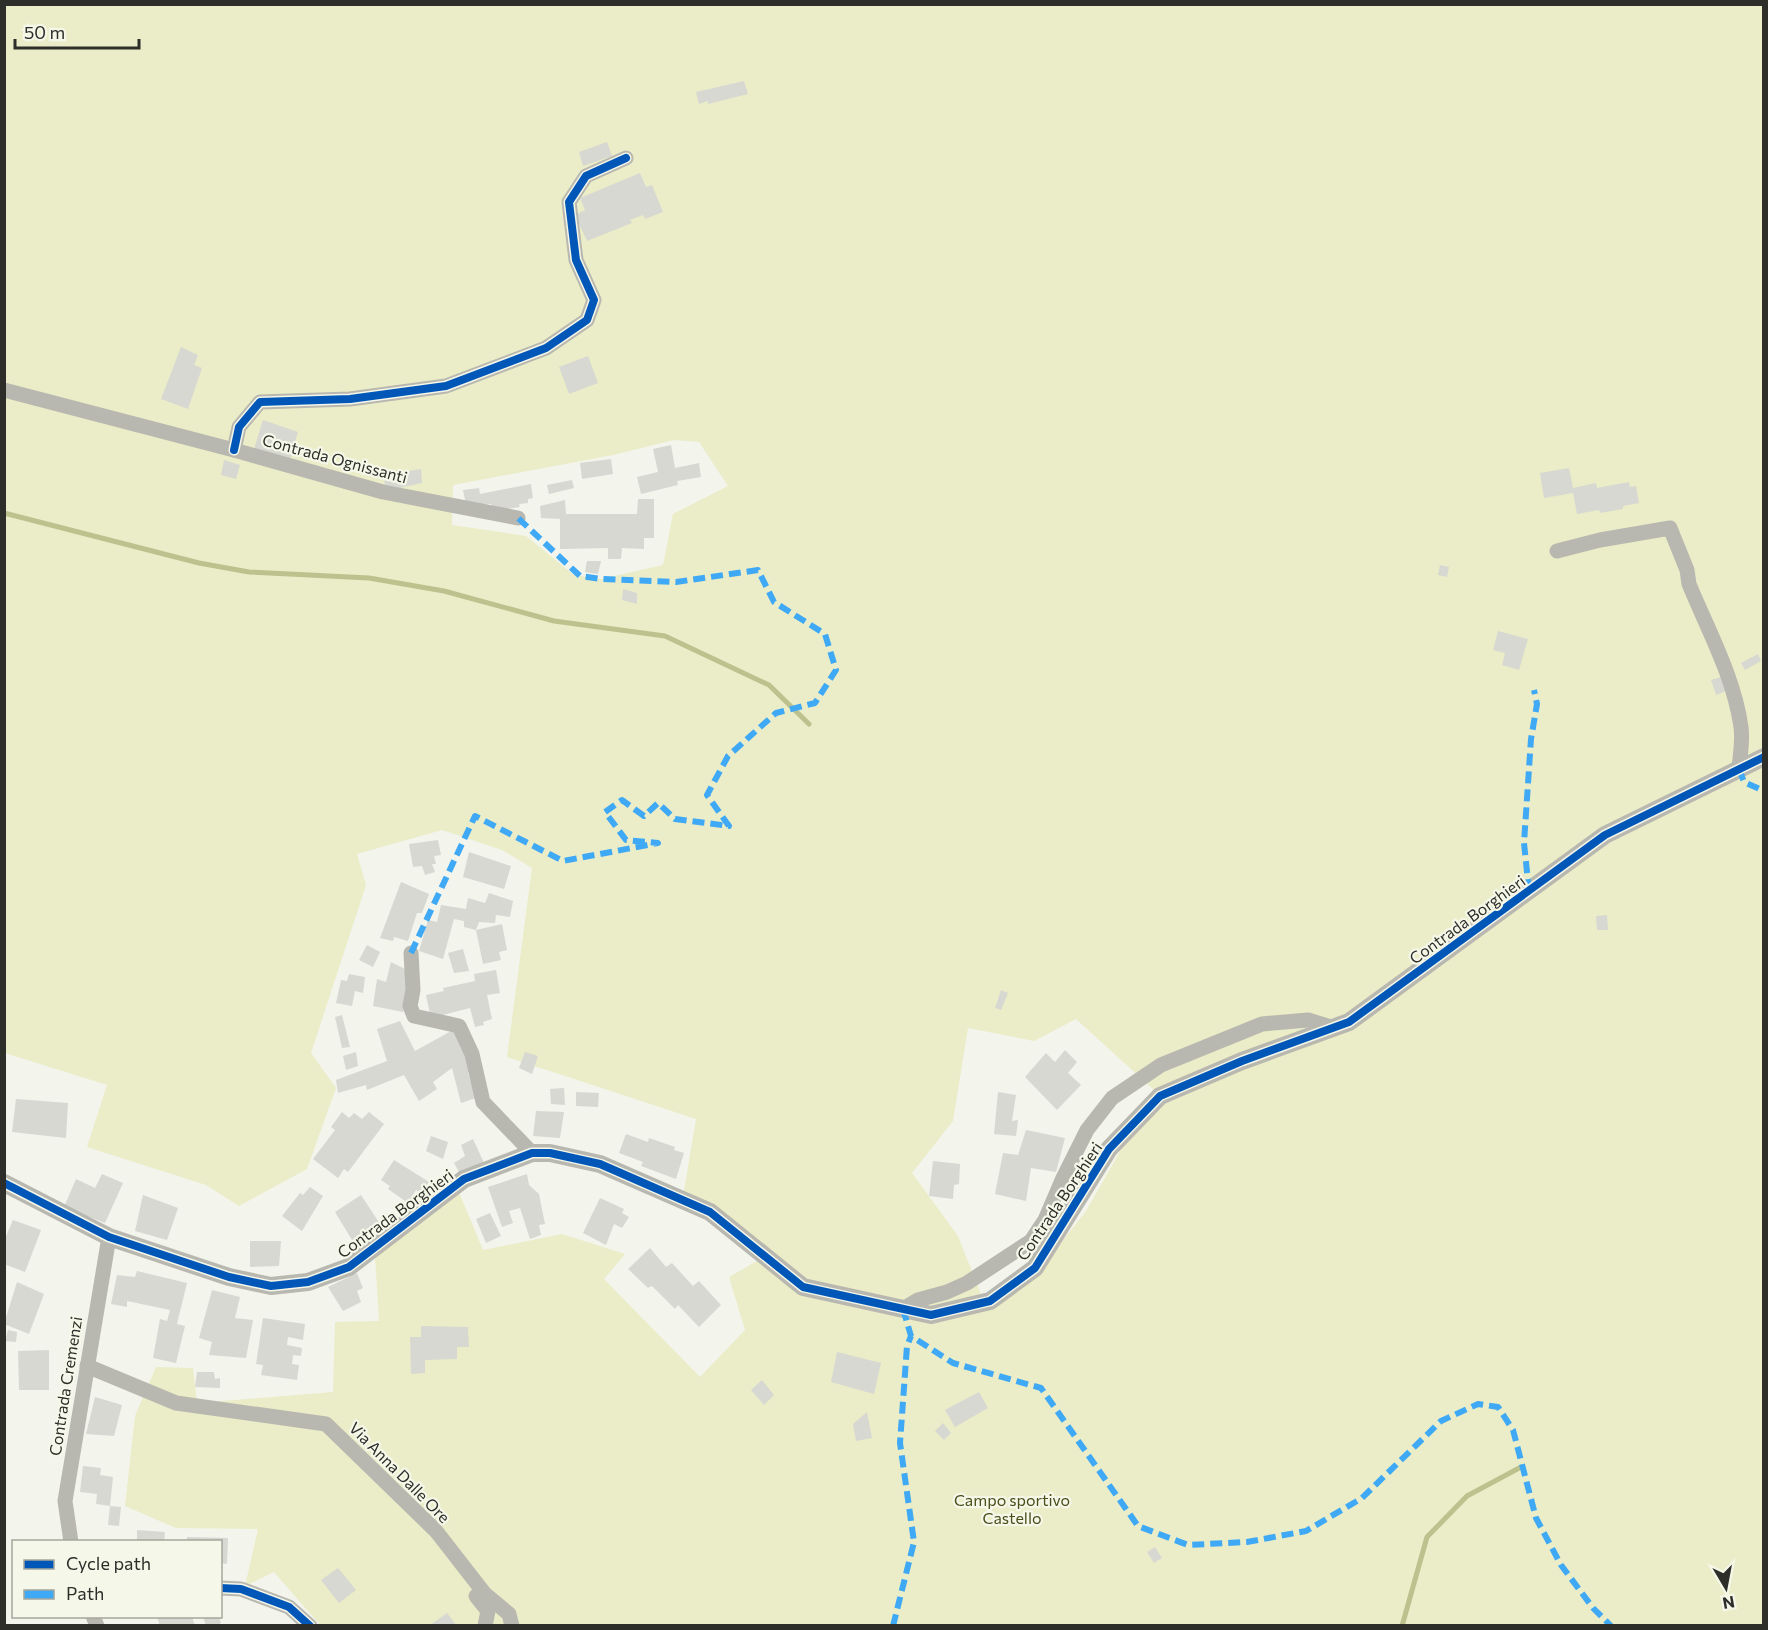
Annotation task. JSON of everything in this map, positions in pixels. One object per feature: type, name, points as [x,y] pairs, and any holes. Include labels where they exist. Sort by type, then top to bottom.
[{"type":"street","points":[[234,450],[239,427],[260,402],[350,399],[446,386],[546,348],[587,320],[594,300],[576,260],[569,202],[586,176],[626,158]]},
{"type":"street","name":"Contrada Ognissanti","points":[[4,390],[234,450],[383,492],[518,518]]},
{"type":"street","points":[[1557,551],[1600,540],[1670,528],[1687,570],[1689,584],[1735,697],[1741,729],[1739,769]]},
{"type":"street","name":"Contrada Borghieri","points":[[4,1183],[109,1237],[230,1277],[271,1286],[308,1282],[349,1267],[464,1179],[532,1153],[550,1153],[600,1164],[710,1212],[803,1287],[931,1315],[990,1301],[1035,1268],[1109,1149],[1160,1096],[1242,1061],[1349,1022],[1605,835],[1764,757]]},
{"type":"street","points":[[411,953],[413,990],[410,1006],[414,1016],[459,1026],[472,1054],[483,1102],[532,1153]]},
{"type":"street","points":[[903,1309],[918,1300],[947,1292],[967,1283],[1031,1241],[1045,1220],[1087,1130],[1112,1098],[1161,1065],[1262,1024],[1308,1020],[1334,1028]]},
{"type":"street","name":"Contrada Cremenzi","points":[[71,1540],[64,1500],[109,1237]]},
{"type":"street","name":"Via Anna Dalle Ore","points":[[87,1369],[174,1408],[320,1430],[430,1535],[488,1611],[485,1626]]},
{"type":"street","name":"Via Anna Dalle Ore","points":[[87,1369],[176,1403],[326,1424],[436,1531],[485,1594],[508,1614],[512,1626]]},
{"type":"street","points":[[222,1588],[241,1589],[289,1607],[310,1626]]},
{"type":"green space","name":"Campo sportivo Castello","points":[[5,5],[1763,5],[1763,1625],[320,1625],[274,1572],[245,1586],[258,1529],[176,1528],[125,1506],[135,1416],[156,1367],[193,1368],[197,1403],[333,1392],[335,1322],[379,1321],[375,1256],[456,1185],[483,1250],[562,1234],[625,1254],[604,1279],[700,1377],[745,1330],[729,1277],[769,1254],[683,1197],[696,1119],[507,1057],[532,868],[502,850],[442,830],[357,854],[366,885],[311,1053],[336,1088],[307,1169],[239,1206],[206,1185],[87,1147],[107,1085],[5,1053]],"holes":[[[674,440],[699,442],[728,486],[673,514],[663,565],[601,579],[574,575],[526,536],[452,525],[453,485],[613,455]],[[1076,1019],[1165,1100],[1122,1148],[1086,1211],[1047,1261],[984,1302],[958,1236],[912,1173],[953,1121],[968,1028],[1034,1041]]]},
{"type":"building","points":[[744,81],[748,94],[699,104],[696,92]]},
{"type":"building","points":[[607,142],[612,156],[583,166],[579,152]]},
{"type":"building","points":[[640,173],[646,187],[652,185],[663,212],[645,219],[643,215],[630,220],[632,223],[587,241],[575,215],[585,210],[580,198]]},
{"type":"building","points":[[181,347],[198,355],[194,365],[202,368],[188,409],[161,399]]},
{"type":"building","points":[[588,356],[598,383],[569,394],[559,367]]},
{"type":"building","points":[[263,420],[298,432],[289,463],[254,449]]},
{"type":"building","points":[[671,445],[675,468],[699,463],[701,477],[677,481],[678,485],[641,494],[637,477],[658,472],[653,449]]},
{"type":"building","points":[[611,459],[613,474],[582,479],[580,463]]},
{"type":"building","points":[[224,460],[240,465],[236,479],[221,475]]},
{"type":"building","points":[[1569,468],[1573,488],[1596,483],[1597,488],[1629,482],[1630,487],[1636,486],[1639,503],[1623,506],[1623,509],[1577,514],[1573,493],[1544,498],[1540,473]]},
{"type":"building","points":[[421,469],[422,483],[399,488],[385,487],[384,475]]},
{"type":"building","points":[[572,480],[574,488],[549,494],[547,485]]},
{"type":"building","points":[[531,484],[533,498],[528,499],[528,503],[519,504],[520,507],[493,511],[491,504],[466,504],[463,490],[479,488],[480,494]]},
{"type":"building","points":[[638,499],[654,499],[654,538],[644,538],[644,549],[622,548],[621,559],[608,559],[608,548],[560,549],[560,519],[541,518],[540,506],[565,500],[566,514],[637,514]]},
{"type":"building","points":[[587,561],[601,561],[598,574],[585,572]]},
{"type":"building","points":[[1440,565],[1449,567],[1447,577],[1438,575]]},
{"type":"building","points":[[623,589],[637,593],[637,604],[622,600]]},
{"type":"building","points":[[1498,631],[1528,639],[1519,670],[1502,665],[1505,653],[1493,650]]},
{"type":"building","points":[[1758,654],[1761,661],[1745,670],[1741,663]]},
{"type":"building","points":[[1721,677],[1726,691],[1716,695],[1711,680]]},
{"type":"building","points":[[438,840],[441,855],[434,856],[436,864],[432,864],[435,872],[425,875],[422,866],[413,867],[409,844]]},
{"type":"building","points":[[469,852],[511,866],[504,889],[463,877]]},
{"type":"building","points":[[401,882],[429,894],[422,913],[417,913],[408,941],[394,937],[393,941],[380,938]]},
{"type":"building","points":[[489,893],[513,901],[510,917],[496,915],[495,923],[479,922],[476,930],[464,927],[464,921],[454,919],[443,959],[419,951],[428,920],[437,922],[441,905],[466,909],[468,898],[485,903]]},
{"type":"building","points":[[1607,915],[1608,930],[1597,930],[1596,916]]},
{"type":"building","points":[[502,924],[507,950],[499,952],[501,960],[483,964],[476,930]]},
{"type":"building","points":[[367,945],[380,952],[373,967],[359,960]]},
{"type":"building","points":[[463,949],[469,971],[454,973],[448,953]]},
{"type":"building","points":[[391,962],[407,970],[408,988],[403,1012],[373,1006],[377,979],[386,982]]},
{"type":"building","points":[[496,970],[500,993],[487,995],[492,1019],[483,1022],[484,1025],[475,1027],[470,1008],[431,1018],[426,995],[444,991],[443,988],[475,981],[474,974]]},
{"type":"building","points":[[349,974],[365,977],[363,993],[355,991],[352,1006],[336,1003],[341,980],[347,981]]},
{"type":"building","points":[[1001,990],[1008,993],[1001,1010],[995,1008]]},
{"type":"building","points":[[342,1015],[350,1047],[342,1048],[335,1017]]},
{"type":"building","points":[[400,1021],[415,1051],[453,1030],[468,1056],[472,1072],[468,1073],[476,1098],[461,1103],[452,1068],[433,1082],[437,1089],[419,1101],[404,1075],[367,1090],[366,1085],[338,1093],[336,1080],[387,1061],[377,1029]]},
{"type":"building","points":[[1065,1050],[1077,1062],[1068,1073],[1081,1085],[1057,1110],[1025,1077],[1046,1053],[1055,1062]]},
{"type":"building","points":[[356,1052],[358,1066],[346,1070],[343,1056]]},
{"type":"building","points":[[525,1052],[538,1056],[532,1074],[519,1068]]},
{"type":"building","points":[[564,1088],[565,1105],[551,1104],[550,1089]]},
{"type":"building","points":[[576,1092],[599,1093],[598,1107],[576,1106]]},
{"type":"building","points":[[998,1092],[1016,1095],[1012,1121],[1018,1120],[1016,1136],[994,1134]]},
{"type":"building","points":[[16,1099],[68,1103],[66,1138],[12,1132]]},
{"type":"building","points":[[536,1111],[564,1112],[560,1138],[533,1136]]},
{"type":"building","points":[[342,1112],[349,1118],[354,1113],[362,1119],[369,1112],[384,1124],[348,1172],[344,1169],[338,1178],[313,1159],[335,1130],[331,1127]]},
{"type":"building","points":[[1026,1130],[1065,1138],[1056,1172],[1031,1168],[1026,1201],[995,1194],[1003,1153],[1018,1155]]},
{"type":"building","points":[[626,1134],[648,1142],[649,1138],[675,1147],[674,1150],[684,1153],[676,1179],[641,1166],[643,1162],[619,1153]]},
{"type":"building","points":[[431,1136],[448,1142],[443,1159],[426,1151]]},
{"type":"building","points":[[473,1139],[485,1165],[462,1177],[454,1163],[465,1156],[461,1145]]},
{"type":"building","points":[[394,1160],[429,1182],[421,1194],[416,1190],[408,1203],[388,1189],[390,1186],[381,1180]]},
{"type":"building","points":[[933,1161],[960,1164],[959,1184],[954,1185],[953,1199],[929,1196]]},
{"type":"building","points":[[102,1174],[123,1183],[105,1223],[64,1207],[76,1179],[95,1188]]},
{"type":"building","points":[[527,1174],[529,1185],[539,1194],[545,1224],[539,1225],[541,1235],[530,1239],[520,1208],[509,1211],[513,1223],[502,1227],[488,1187]]},
{"type":"building","points":[[310,1187],[323,1196],[302,1231],[282,1216],[300,1193],[303,1195]]},
{"type":"building","points":[[143,1195],[178,1208],[167,1240],[135,1231]]},
{"type":"building","points":[[361,1195],[380,1224],[352,1240],[335,1212]]},
{"type":"building","points":[[600,1198],[624,1209],[622,1213],[629,1217],[622,1228],[614,1224],[606,1245],[583,1233]]},
{"type":"building","points":[[490,1213],[501,1236],[486,1243],[476,1219]]},
{"type":"building","points":[[13,1220],[41,1230],[25,1272],[4,1264],[4,1241]]},
{"type":"building","points":[[250,1241],[281,1241],[279,1266],[250,1267]]},
{"type":"building","points":[[650,1248],[666,1267],[672,1263],[693,1286],[699,1281],[721,1305],[699,1327],[678,1305],[675,1309],[652,1286],[648,1288],[628,1269]]},
{"type":"building","points":[[137,1271],[187,1283],[177,1324],[185,1326],[176,1363],[153,1358],[160,1319],[167,1321],[170,1310],[127,1301],[127,1307],[111,1304],[117,1275],[135,1277]]},
{"type":"building","points":[[357,1273],[363,1288],[357,1291],[361,1302],[343,1311],[328,1287]]},
{"type":"building","points":[[17,1282],[44,1294],[29,1334],[4,1324]]},
{"type":"building","points":[[212,1290],[240,1297],[235,1318],[253,1320],[246,1358],[209,1355],[212,1342],[199,1338]]},
{"type":"building","points":[[263,1318],[305,1324],[303,1340],[288,1337],[287,1345],[302,1348],[301,1356],[293,1355],[292,1364],[299,1365],[297,1380],[261,1375],[263,1365],[256,1364]]},
{"type":"building","points":[[421,1326],[468,1327],[469,1347],[457,1347],[457,1359],[425,1360],[425,1373],[411,1374],[410,1337],[421,1337]]},
{"type":"building","points":[[8,1330],[17,1332],[16,1342],[5,1341]]},
{"type":"building","points":[[49,1350],[49,1390],[19,1390],[18,1351]]},
{"type":"building","points":[[837,1352],[881,1363],[874,1394],[831,1382]]},
{"type":"building","points":[[197,1372],[214,1372],[215,1379],[220,1378],[220,1388],[195,1387]]},
{"type":"building","points":[[762,1380],[774,1395],[764,1405],[751,1390]]},
{"type":"building","points":[[979,1392],[988,1408],[955,1427],[945,1410]]},
{"type":"building","points":[[95,1397],[122,1405],[114,1436],[86,1434]]},
{"type":"building","points":[[867,1412],[872,1438],[856,1441],[853,1424]]},
{"type":"building","points":[[943,1423],[951,1433],[944,1440],[935,1431]]},
{"type":"building","points":[[83,1466],[101,1468],[100,1475],[113,1477],[110,1506],[96,1504],[97,1494],[80,1492]]},
{"type":"building","points":[[110,1506],[121,1507],[119,1526],[108,1525]]},
{"type":"building","points":[[137,1530],[165,1532],[164,1540],[137,1540]]},
{"type":"building","points":[[187,1537],[228,1538],[227,1564],[222,1563],[222,1540],[187,1540]]},
{"type":"building","points":[[1155,1547],[1162,1558],[1154,1563],[1147,1552]]},
{"type":"building","points":[[338,1568],[356,1590],[339,1603],[321,1580]]},
{"type":"building","points":[[447,1613],[457,1626],[429,1626]]},
{"type":"building","points":[[157,1618],[192,1618],[195,1626],[160,1626]]},
{"type":"building","points":[[203,1618],[219,1618],[221,1623],[217,1626],[206,1626]]},
{"type":"waterway","points":[[4,513],[199,563],[249,572],[369,578],[444,591],[554,621],[665,636],[769,685],[809,724]]},
{"type":"waterway","points":[[1402,1626],[1427,1537],[1467,1496],[1521,1467]]},
{"type":"marked path","points":[[411,953],[475,816],[563,861],[658,843],[626,840],[605,812],[622,800],[644,816],[658,803],[675,819],[729,826],[707,795],[728,756],[776,713],[815,703],[836,670],[825,634],[774,602],[758,570],[676,582],[580,576],[518,518]]},
{"type":"marked path","points":[[1529,891],[1524,843],[1531,739],[1537,704],[1534,690]]},
{"type":"marked path","points":[[1739,769],[1744,782],[1764,791]]},
{"type":"marked path","points":[[903,1309],[911,1336],[953,1363],[1041,1388],[1138,1526],[1188,1545],[1247,1542],[1306,1531],[1362,1498],[1441,1421],[1478,1404],[1498,1407],[1513,1430],[1536,1518],[1561,1565],[1593,1608],[1611,1626]]},
{"type":"marked path","points":[[893,1626],[914,1542],[900,1443],[907,1346],[911,1336]]},
{"type":"cycle path","points":[[234,450],[239,427],[260,402],[350,399],[446,386],[546,348],[587,320],[594,300],[576,260],[569,202],[586,176],[626,158]]},
{"type":"cycle path","points":[[4,1183],[109,1237],[229,1277],[271,1286],[308,1282],[349,1267],[464,1179],[532,1153],[550,1153],[600,1164],[710,1212],[803,1287],[931,1315],[990,1301],[1035,1268],[1109,1149],[1160,1096],[1242,1061],[1349,1022],[1605,835],[1764,757]]},
{"type":"cycle path","points":[[222,1588],[241,1589],[289,1607],[310,1626]]}]
